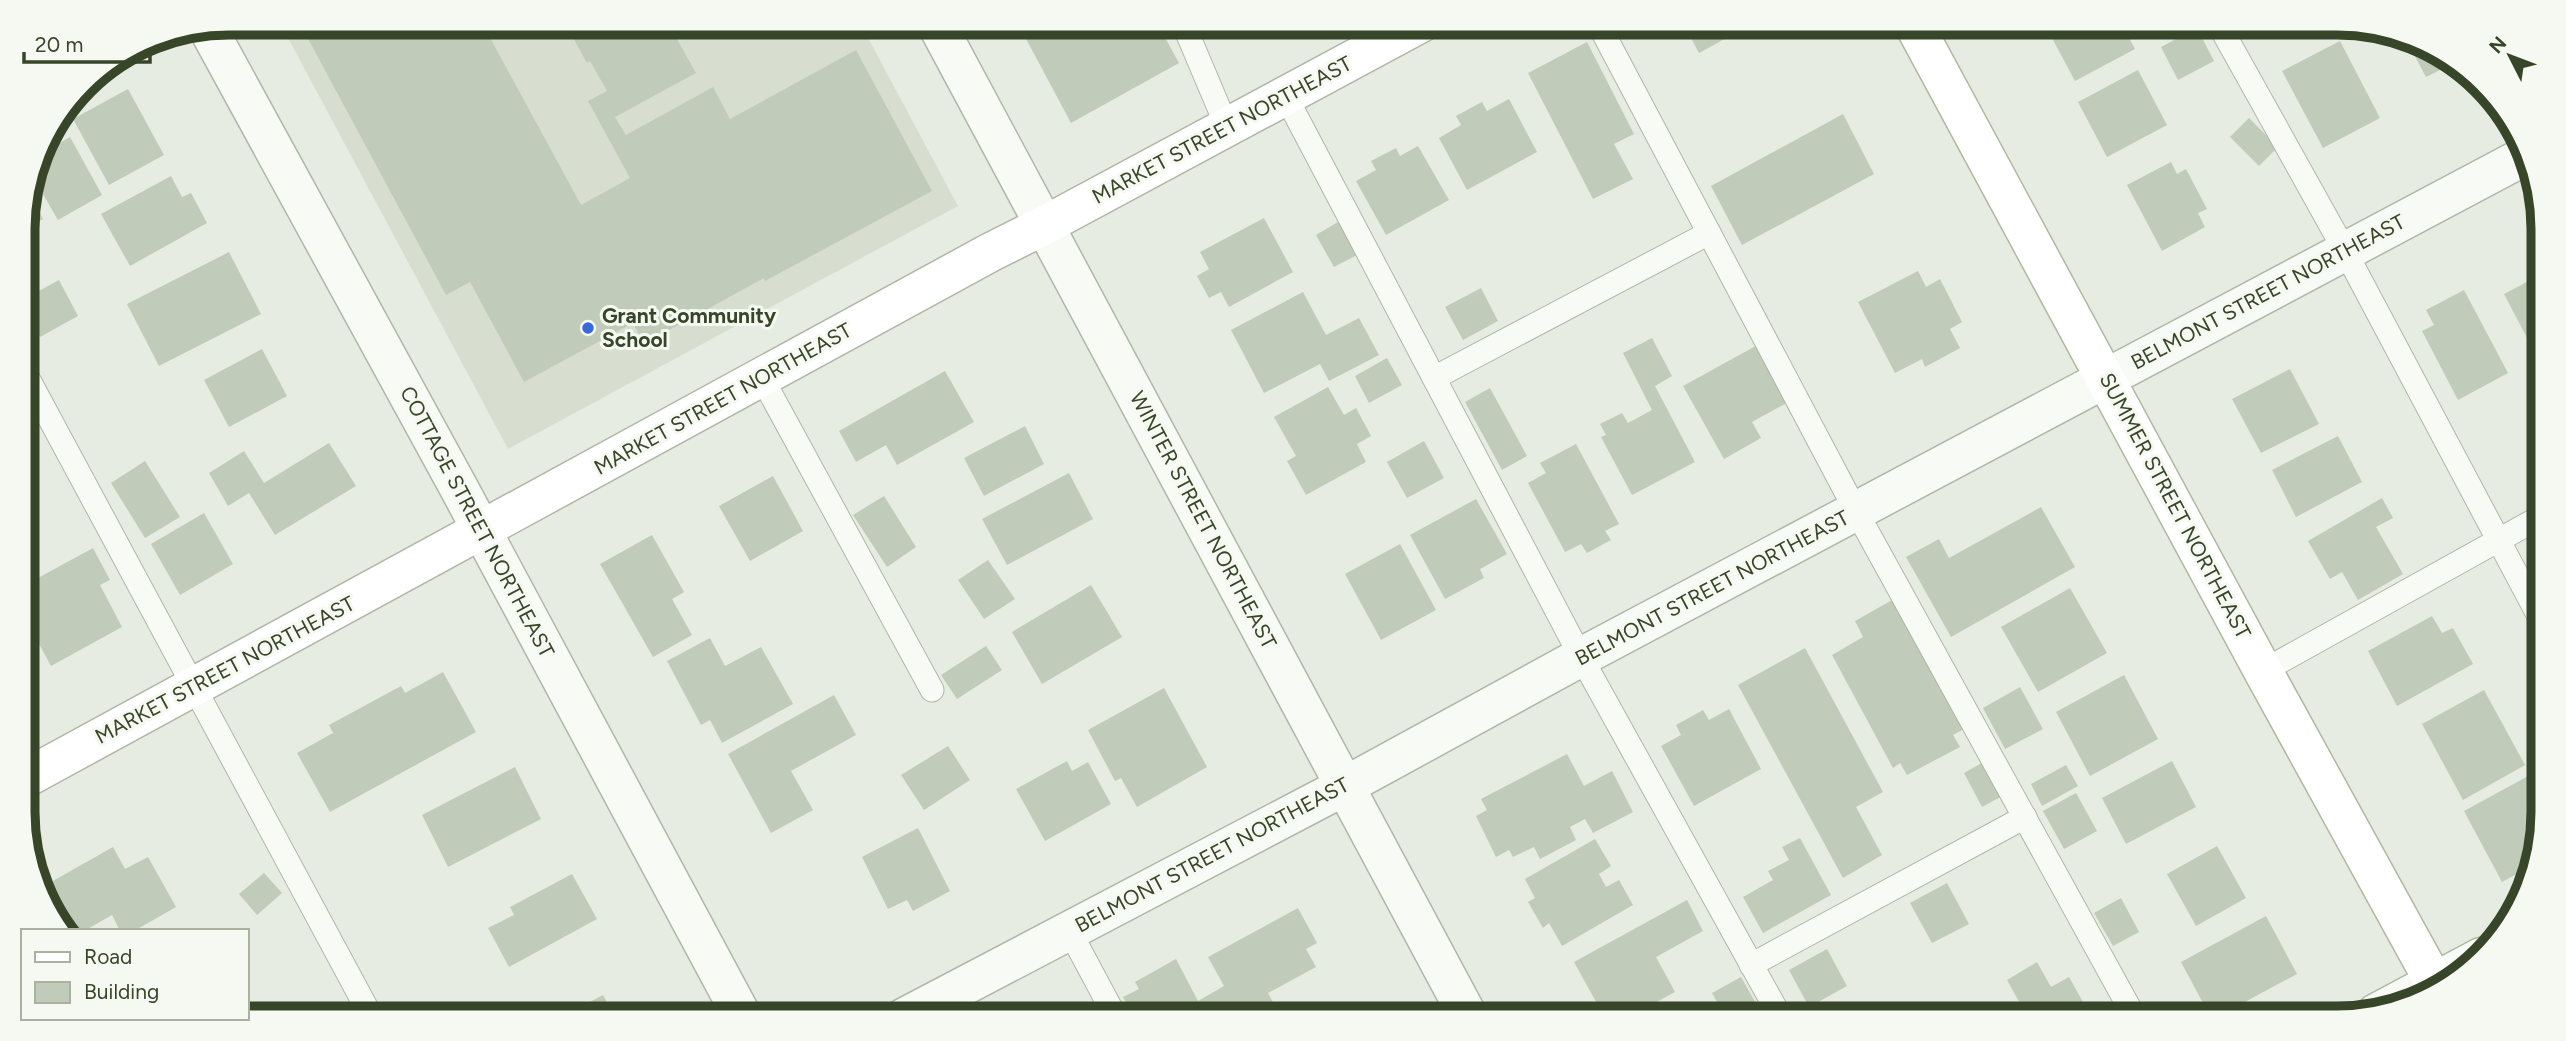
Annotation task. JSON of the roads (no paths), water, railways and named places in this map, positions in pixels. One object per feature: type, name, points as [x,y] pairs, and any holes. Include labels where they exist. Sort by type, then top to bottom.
[{"type":"main road","name":"MARKET STREET NORTHEAST","points":[[35,773],[991,252],[1398,35]]},
{"type":"main road","name":"SUMMER STREET NORTHEAST","points":[[1920,35],[2433,980]]},
{"type":"street","name":"WINTER STREET NORTHEAST","points":[[942,35],[1463,1006]]},
{"type":"street","name":"COTTAGE STREET NORTHEAST","points":[[212,36],[737,1006]]},
{"type":"street","name":"BELMONT STREET NORTHEAST","points":[[926,1006],[1345,786],[1581,657],[2518,160]]},
{"type":"lane","points":[[1188,35],[1227,127]]},
{"type":"lane","points":[[1604,35],[1856,511],[2129,1006]]},
{"type":"lane","points":[[2225,35],[2345,251],[2531,602]]},
{"type":"lane","points":[[1285,95],[1581,657],[1774,1006]]},
{"type":"lane","points":[[1434,378],[1709,233]]},
{"type":"lane","points":[[762,378],[932,690]]},
{"type":"lane","points":[[35,391],[365,1006]]},
{"type":"lane","points":[[2263,671],[2531,522]]},
{"type":"lane","points":[[1751,965],[2025,817]]},
{"type":"lane","points":[[1069,930],[1110,1006]]},
{"type":"place","name":"Grant Community School","points":[[588,328]]}]
